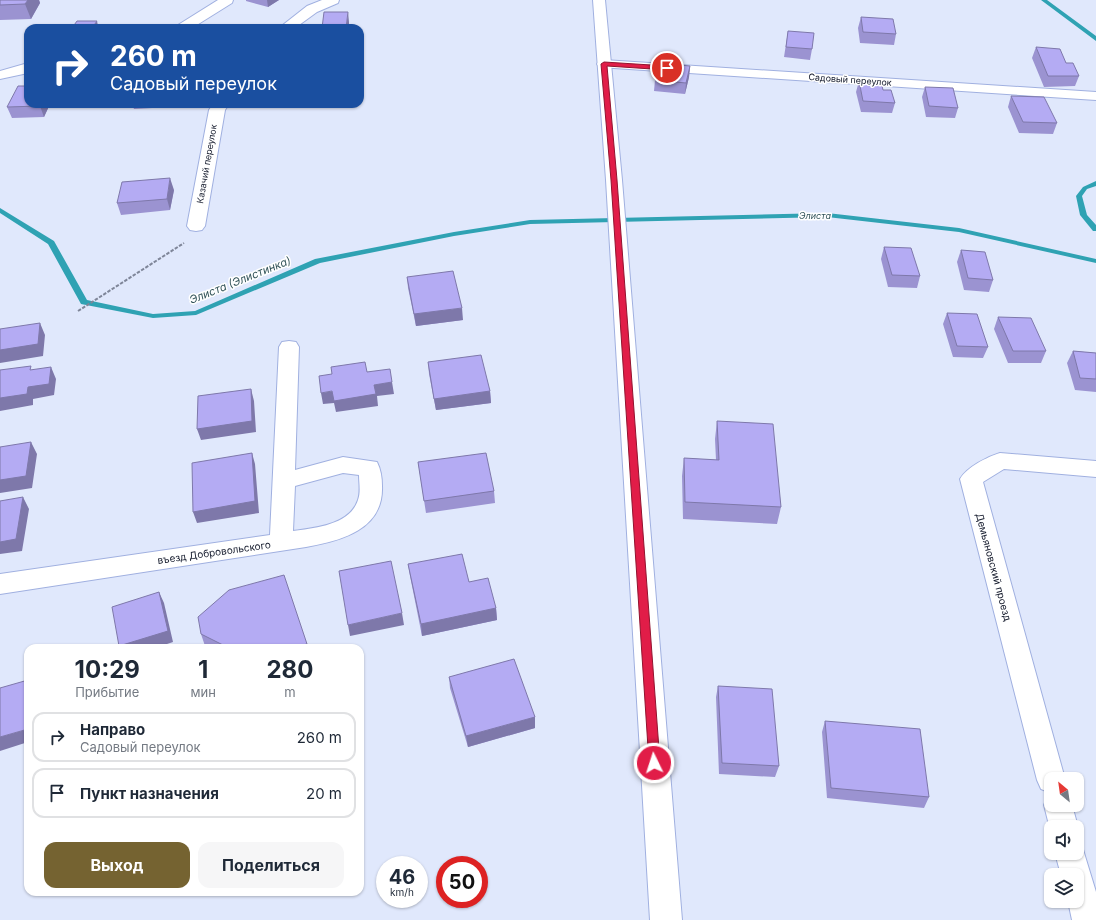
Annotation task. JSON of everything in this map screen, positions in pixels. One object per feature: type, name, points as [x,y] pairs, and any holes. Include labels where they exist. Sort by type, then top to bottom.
[{"type":"street","points":[[188,24],[227,0]]},
{"type":"street","points":[[291,24],[312,9],[333,0]]},
{"type":"street","points":[[599,0],[614,180],[666,920]]},
{"type":"street","name":"Садовый переулок","points":[[604,64],[1096,96]]},
{"type":"street","points":[[0,75],[24,69]]},
{"type":"street","name":"Казачий переулок","points":[[196,226],[218,108]]},
{"type":"street","name":"въезд Добровольского","points":[[0,584],[281,542],[289,347]]},
{"type":"street","name":"Демьяновский проезд","points":[[1049,772],[971,479],[1000,461],[1096,469]]},
{"type":"street","points":[[281,542],[336,532],[361,517],[370,499],[369,468],[343,465],[284,481]]},
{"type":"street","points":[[1084,905],[1088,920]]},
{"type":"path","points":[[78,311],[185,242],[196,226]]},
{"type":"building","points":[[0,0],[28,0],[25,4],[0,5]]},
{"type":"building","points":[[324,12],[348,12],[346,24],[322,24]]},
{"type":"building","points":[[861,17],[893,19],[896,34],[863,32]]},
{"type":"building","points":[[77,21],[97,21],[95,24],[75,24]]},
{"type":"building","points":[[788,31],[814,33],[812,49],[786,47]]},
{"type":"building","points":[[1036,47],[1060,49],[1066,63],[1073,63],[1079,76],[1048,76]]},
{"type":"building","points":[[659,63],[690,66],[686,83],[655,80]]},
{"type":"building","points":[[859,81],[881,82],[883,90],[891,90],[895,103],[863,101]]},
{"type":"building","points":[[18,86],[24,86],[24,106],[7,107]]},
{"type":"building","points":[[925,87],[953,88],[958,108],[929,106]]},
{"type":"building","points":[[1011,96],[1044,97],[1057,123],[1023,122]]},
{"type":"building","points":[[170,178],[167,199],[117,203],[122,182]]},
{"type":"building","points":[[884,247],[911,248],[920,276],[892,275]]},
{"type":"building","points":[[961,250],[985,252],[993,280],[968,278]]},
{"type":"building","points":[[453,271],[462,308],[414,314],[407,277]]},
{"type":"building","points":[[947,313],[977,314],[988,347],[957,346]]},
{"type":"building","points":[[998,317],[1031,318],[1046,351],[1013,351]]},
{"type":"building","points":[[40,323],[38,344],[0,350],[0,329]]},
{"type":"building","points":[[1073,351],[1096,353],[1096,379],[1080,378]]},
{"type":"building","points":[[481,355],[490,391],[434,399],[428,362]]},
{"type":"building","points":[[365,362],[367,372],[390,369],[392,382],[374,385],[376,394],[334,401],[332,391],[321,393],[319,376],[332,374],[331,367]]},
{"type":"building","points":[[31,366],[30,370],[51,367],[49,384],[28,387],[27,394],[0,398],[0,370]]},
{"type":"building","points":[[251,389],[252,421],[197,429],[198,396]]},
{"type":"building","points":[[717,421],[773,424],[781,507],[685,502],[684,458],[719,460]]},
{"type":"building","points":[[31,442],[26,476],[0,480],[0,447]]},
{"type":"building","points":[[252,453],[255,501],[193,512],[192,463]]},
{"type":"building","points":[[486,453],[494,491],[424,501],[418,462]]},
{"type":"building","points":[[23,497],[16,539],[0,542],[0,501]]},
{"type":"building","points":[[462,554],[469,582],[488,578],[496,608],[421,624],[408,564]]},
{"type":"building","points":[[391,561],[402,613],[348,625],[339,571]]},
{"type":"building","points":[[284,575],[307,644],[221,644],[201,634],[198,617],[229,590]]},
{"type":"building","points":[[159,592],[168,631],[126,644],[119,644],[112,607]]},
{"type":"building","points":[[514,659],[535,717],[466,736],[449,677]]},
{"type":"building","points":[[24,681],[24,730],[0,737],[0,688]]},
{"type":"building","points":[[718,686],[772,689],[779,766],[722,763]]},
{"type":"building","points":[[825,721],[920,729],[929,797],[831,788]]},
{"type":"waterway","points":[[1044,0],[1096,39]]},
{"type":"waterway","points":[[1096,183],[1085,188],[1079,196],[1084,215],[1096,229]]},
{"type":"waterway","name":"Элиста (Элистинка)","points":[[0,210],[51,243],[84,302],[153,316],[196,313],[318,261],[454,234],[530,222],[827,215],[959,230],[1096,261]]},
{"type":"route","points":[[654,763],[614,180],[604,64],[667,68]]},
{"type":"water label","name":"Элиста","points":[[815,216]]}]
